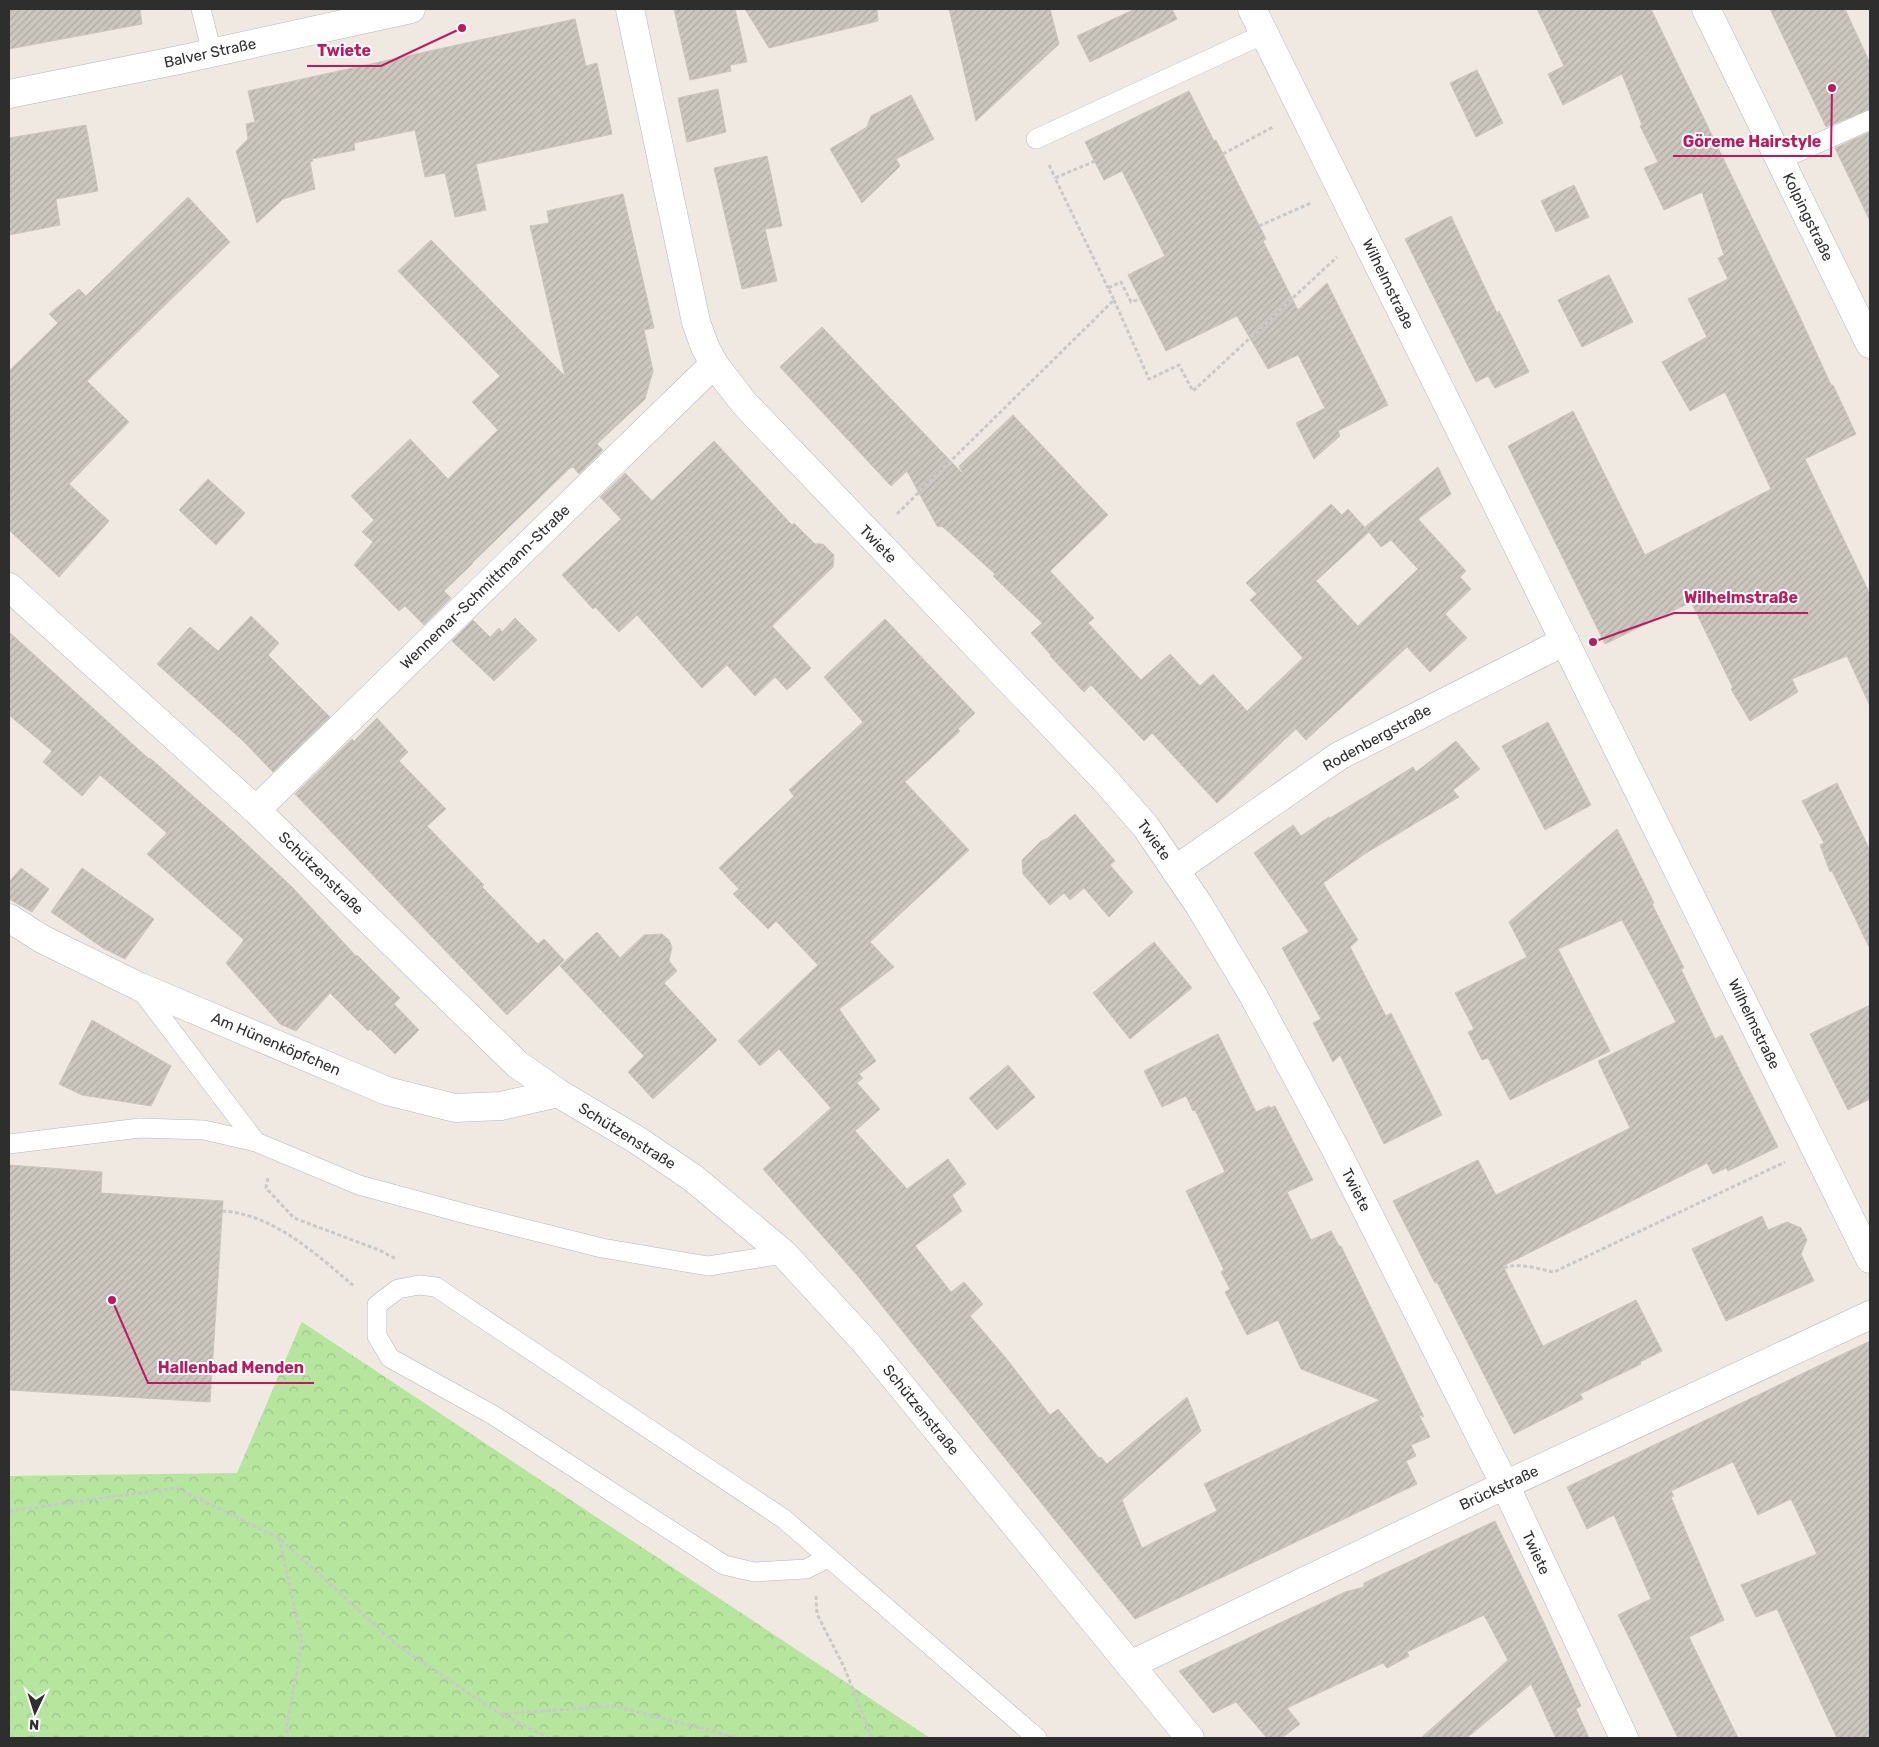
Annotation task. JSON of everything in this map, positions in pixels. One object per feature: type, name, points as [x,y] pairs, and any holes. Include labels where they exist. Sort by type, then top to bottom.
[{"type":"street","name":"Balver Straße","points":[[9,94],[212,53],[411,9]]},
{"type":"street","name":"Twiete","points":[[630,9],[696,322],[705,347],[714,364],[744,403],[1105,780],[1146,826],[1199,905],[1252,995],[1336,1150],[1505,1485],[1624,1738]]},
{"type":"street","name":"Wilhelmstraße","points":[[1252,9],[1870,1259]]},
{"type":"street","name":"Kolpingstraße","points":[[1706,9],[1870,344]]},
{"type":"street","name":"Wennemar-Schmittmann-Straße","points":[[256,810],[714,364]]},
{"type":"street","name":"Schützenstraße","points":[[9,586],[256,810],[517,1064],[558,1093],[638,1140],[693,1178],[784,1254],[866,1343],[1190,1738]]},
{"type":"street","name":"Rodenbergstraße","points":[[1175,870],[1339,756],[1565,641]]},
{"type":"street","name":"Am Hünenköpfchen","points":[[9,918],[42,939],[138,986],[387,1091],[455,1108],[501,1106],[558,1093]]},
{"type":"street","name":"Brückstraße","points":[[1130,1665],[1505,1485],[1870,1315]]},
{"type":"lane","points":[[201,9],[212,53]]},
{"type":"lane","points":[[1036,139],[1264,34]]},
{"type":"lane","points":[[1780,160],[1870,120]]},
{"type":"lane","points":[[138,986],[256,1142]]},
{"type":"lane","points":[[9,1144],[140,1128],[204,1130],[256,1142],[359,1185],[602,1248],[708,1266],[784,1254]]},
{"type":"lane","points":[[828,1558],[806,1569],[754,1572],[724,1565],[493,1415],[390,1358],[377,1336],[377,1304],[398,1289],[419,1285],[436,1286],[784,1519],[1036,1738]]},
{"type":"path","points":[[1223,154],[1303,112]]},
{"type":"path","points":[[1095,161],[1055,178],[1114,300],[1149,379],[1179,365],[1193,391],[1363,233]]},
{"type":"path","points":[[1259,226],[1341,189]]},
{"type":"path","points":[[1108,288],[1121,282],[1131,302],[1140,299]]},
{"type":"path","points":[[873,538],[1114,300]]},
{"type":"path","points":[[1504,1268],[1511,1265],[1528,1266],[1554,1272],[1816,1148]]},
{"type":"path","points":[[266,1188],[294,1218],[379,1250],[398,1260],[398,1289]]},
{"type":"path","points":[[222,1211],[243,1214],[262,1220],[309,1248],[377,1304]]},
{"type":"path","points":[[9,1511],[176,1488],[279,1538],[398,1646],[500,1714],[549,1738]]},
{"type":"path","points":[[279,1538],[302,1641],[286,1730],[288,1738]]},
{"type":"path","points":[[816,1593],[818,1614],[844,1667],[872,1738]]},
{"type":"path","points":[[500,1714],[614,1706],[740,1738]]},
{"type":"green space","points":[[302,1321],[930,1738],[9,1738],[9,1476],[237,1473]]},
{"type":"building","points":[[9,9],[140,9],[142,24],[9,49]]},
{"type":"building","points":[[674,9],[735,9],[747,62],[730,65],[731,71],[690,80]]},
{"type":"building","points":[[745,9],[877,9],[878,21],[769,48]]},
{"type":"building","points":[[949,9],[1050,9],[1059,44],[976,121]]},
{"type":"building","points":[[1135,9],[1172,9],[1177,19],[1090,62],[1077,36]]},
{"type":"building","points":[[1537,9],[1651,9],[1831,385],[1833,385],[1856,434],[1805,459],[1870,594],[1870,706],[1847,656],[1792,679],[1798,692],[1750,721],[1731,689],[1733,688],[1691,602],[1605,644],[1508,446],[1573,411],[1645,555],[1771,489],[1725,392],[1690,411],[1662,362],[1707,337],[1688,299],[1728,279],[1718,258],[1724,255],[1702,192],[1664,210],[1644,168],[1658,162],[1640,126],[1642,125],[1622,74],[1563,105],[1548,74],[1564,66]]},
{"type":"building","points":[[1770,9],[1845,9],[1870,63],[1870,109],[1826,127]]},
{"type":"building","points":[[575,19],[586,66],[597,63],[612,134],[476,164],[486,210],[455,217],[445,173],[425,177],[415,130],[354,143],[355,150],[312,159],[313,161],[310,162],[315,189],[283,199],[257,223],[236,151],[248,139],[246,124],[255,122],[248,91]]},
{"type":"building","points":[[1477,70],[1503,123],[1476,137],[1450,83]]},
{"type":"building","points":[[718,89],[726,132],[687,142],[678,98]]},
{"type":"building","points":[[1189,91],[1266,239],[1263,241],[1298,310],[1327,283],[1388,405],[1338,431],[1340,436],[1314,459],[1296,423],[1325,408],[1298,355],[1268,369],[1237,316],[1166,351],[1128,275],[1165,256],[1122,171],[1104,180],[1085,142]]},
{"type":"building","points":[[911,95],[934,139],[896,159],[900,166],[862,203],[830,149],[867,127],[871,116]]},
{"type":"building","points":[[86,125],[98,191],[56,199],[60,225],[9,235],[9,138]]},
{"type":"building","points":[[1870,132],[1870,221],[1835,148]]},
{"type":"building","points":[[767,156],[782,226],[765,229],[777,281],[742,289],[714,168]]},
{"type":"building","points":[[1574,185],[1589,217],[1556,232],[1541,201]]},
{"type":"building","points":[[623,194],[654,328],[644,330],[653,371],[645,399],[597,444],[603,450],[579,474],[573,467],[570,468],[444,591],[451,598],[424,625],[405,606],[399,611],[354,565],[373,542],[362,532],[374,520],[351,496],[410,439],[448,479],[498,430],[472,402],[500,376],[398,271],[431,240],[565,376],[530,226],[549,223],[547,211]]},
{"type":"building","points":[[188,197],[230,242],[87,381],[129,422],[69,484],[109,521],[59,577],[9,530],[9,371],[58,323],[49,314],[79,289],[86,296]]},
{"type":"building","points":[[1451,216],[1497,313],[1499,311],[1529,372],[1495,388],[1488,376],[1476,382],[1405,239]]},
{"type":"building","points":[[1609,275],[1633,322],[1582,347],[1558,300]]},
{"type":"building","points":[[822,327],[964,475],[959,466],[1013,415],[1108,515],[1050,571],[1094,618],[1088,623],[1141,680],[1170,654],[1200,686],[1213,674],[1247,711],[1303,658],[1250,600],[1257,594],[1246,583],[1331,504],[1342,515],[1348,509],[1369,532],[1365,527],[1438,467],[1451,494],[1418,519],[1466,571],[1460,577],[1471,589],[1445,614],[1467,638],[1430,672],[1407,647],[1306,740],[1296,729],[1217,803],[1152,733],[1144,741],[1091,685],[1084,692],[1050,656],[1031,633],[1042,623],[993,576],[995,574],[943,527],[937,526],[907,471],[891,486],[780,367]],"holes":[[[1369,532],[1381,547],[1391,540],[1418,569],[1358,626],[1316,581]]]},
{"type":"building","points":[[714,441],[792,525],[794,523],[815,544],[823,544],[834,555],[833,567],[772,626],[811,668],[787,690],[775,677],[755,696],[727,665],[702,688],[637,615],[619,632],[595,607],[593,609],[562,575],[621,519],[600,497],[625,473],[652,501]]},
{"type":"building","points":[[208,479],[245,513],[216,545],[179,510]]},
{"type":"building","points":[[251,616],[279,643],[268,655],[330,717],[273,772],[242,740],[157,664],[190,627],[218,651]]},
{"type":"building","points":[[515,618],[537,640],[494,681],[452,641],[473,620],[490,637],[499,628],[502,632]]},
{"type":"building","points":[[885,619],[975,713],[958,729],[960,731],[905,782],[969,850],[870,942],[894,967],[839,1009],[876,1061],[859,1074],[863,1078],[857,1083],[880,1109],[855,1131],[907,1189],[948,1159],[966,1184],[952,1195],[962,1211],[915,1246],[951,1292],[964,1282],[983,1304],[970,1316],[1006,1358],[1050,1415],[1058,1409],[1099,1458],[1101,1457],[1107,1464],[1187,1397],[1201,1431],[1122,1500],[1142,1548],[1217,1511],[1204,1484],[1380,1400],[1301,1369],[1278,1320],[1247,1335],[1225,1292],[1230,1289],[1221,1272],[1224,1270],[1186,1191],[1225,1172],[1195,1110],[1193,1111],[1186,1096],[1162,1107],[1144,1071],[1218,1034],[1256,1112],[1269,1106],[1270,1108],[1275,1106],[1313,1180],[1287,1192],[1311,1240],[1331,1231],[1339,1246],[1341,1246],[1424,1417],[1419,1415],[1430,1437],[1411,1445],[1416,1456],[1406,1461],[1417,1484],[1135,1619],[857,1275],[763,1169],[831,1108],[779,1049],[760,1066],[738,1041],[818,965],[776,921],[768,929],[733,894],[739,889],[719,868],[794,796],[789,790],[863,722],[824,677]]},
{"type":"building","points":[[9,632],[149,759],[235,833],[293,888],[356,956],[400,998],[394,1004],[419,1030],[395,1054],[370,1029],[368,1031],[330,993],[296,1031],[280,1024],[226,963],[244,940],[147,854],[167,833],[100,775],[82,796],[43,762],[52,751],[9,715]]},
{"type":"building","points":[[377,718],[408,752],[399,761],[446,809],[427,826],[484,885],[482,887],[538,944],[544,939],[564,960],[507,1015],[295,794],[352,739],[354,741]]},
{"type":"building","points":[[1548,722],[1591,805],[1545,830],[1502,746]]},
{"type":"building","points":[[1456,741],[1480,769],[1453,790],[1459,797],[1366,853],[1323,883],[1358,940],[1350,947],[1386,1016],[1391,1013],[1442,1115],[1384,1144],[1340,1055],[1333,1062],[1313,1023],[1321,1019],[1282,948],[1309,932],[1254,853],[1293,825],[1301,836],[1413,767],[1416,772]]},
{"type":"building","points":[[1837,783],[1870,850],[1870,949],[1832,871],[1830,872],[1820,845],[1824,843],[1802,801]]},
{"type":"building","points":[[1075,814],[1115,861],[1110,865],[1133,892],[1109,917],[1084,888],[1070,900],[1064,893],[1050,905],[1023,874],[1022,860],[1041,841],[1048,838]]},
{"type":"building","points":[[1617,829],[1654,903],[1652,904],[1684,968],[1681,969],[1715,1039],[1722,1035],[1778,1147],[1728,1171],[1726,1168],[1713,1174],[1707,1163],[1503,1266],[1543,1346],[1636,1300],[1662,1351],[1640,1362],[1641,1364],[1580,1394],[1583,1399],[1514,1434],[1437,1282],[1435,1283],[1393,1201],[1478,1160],[1496,1195],[1630,1128],[1598,1061],[1676,1022],[1622,920],[1558,949],[1610,1051],[1510,1100],[1488,1058],[1482,1060],[1468,1032],[1474,1029],[1455,993],[1527,957],[1509,922]]},
{"type":"building","points":[[21,868],[49,889],[32,912],[9,899],[9,882]]},
{"type":"building","points":[[82,868],[154,919],[125,959],[103,948],[51,912]]},
{"type":"building","points":[[597,932],[620,958],[644,935],[662,934],[669,940],[672,947],[669,961],[677,971],[664,983],[717,1040],[653,1099],[628,1072],[644,1056],[560,966]]},
{"type":"building","points":[[1154,942],[1192,988],[1130,1039],[1093,993]]},
{"type":"building","points":[[1870,1005],[1870,1099],[1848,1110],[1810,1034]]},
{"type":"building","points":[[92,1020],[171,1066],[151,1106],[82,1095],[59,1084]]},
{"type":"building","points":[[1008,1065],[1035,1097],[997,1130],[969,1098]]},
{"type":"building","points":[[9,1165],[102,1172],[101,1193],[223,1201],[210,1402],[9,1390]]},
{"type":"building","points":[[1762,1216],[1768,1230],[1787,1222],[1801,1228],[1807,1240],[1801,1254],[1814,1281],[1726,1321],[1692,1249]]},
{"type":"building","points":[[1870,1341],[1870,1738],[1837,1738],[1777,1609],[1756,1617],[1741,1585],[1817,1554],[1791,1499],[1758,1515],[1733,1462],[1671,1491],[1674,1496],[1671,1497],[1724,1620],[1689,1637],[1738,1738],[1678,1738],[1618,1615],[1651,1599],[1614,1515],[1587,1529],[1567,1487]]},
{"type":"building","points":[[1495,1521],[1581,1706],[1576,1709],[1589,1738],[1556,1738],[1531,1684],[1467,1738],[1421,1738],[1508,1660],[1484,1615],[1407,1652],[1409,1656],[1387,1668],[1383,1663],[1287,1708],[1300,1724],[1282,1738],[1267,1738],[1236,1702],[1213,1713],[1179,1671],[1345,1592],[1364,1587],[1364,1583]]},
{"type":"place","name":"Twiete","points":[[462,28]]},
{"type":"place","name":"Göreme Hairstyle","points":[[1832,88]]},
{"type":"place","name":"Wilhelmstraße","points":[[1593,642]]},
{"type":"place","name":"Hallenbad Menden","points":[[112,1300]]}]
